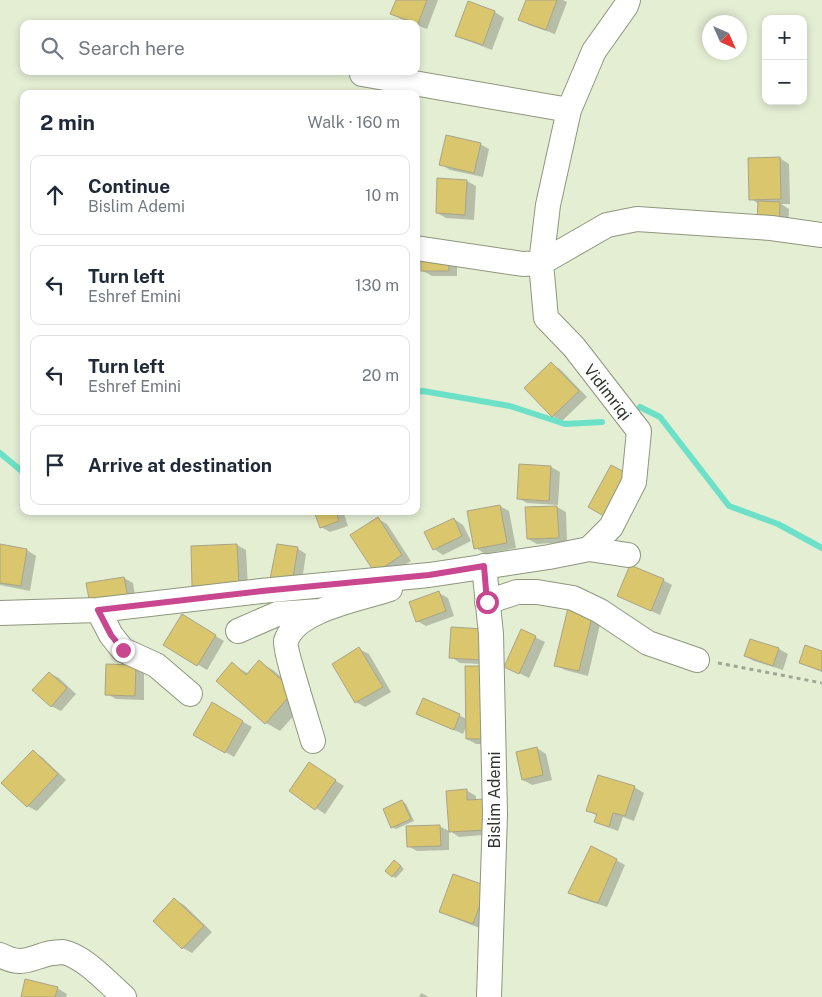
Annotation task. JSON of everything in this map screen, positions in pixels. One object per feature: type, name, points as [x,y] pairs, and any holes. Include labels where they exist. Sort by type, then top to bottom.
[{"type":"street","name":"Vidimriqi","points":[[589,549],[610,527],[634,482],[639,431],[574,347],[546,318],[541,263],[548,205],[569,110],[594,51],[626,6],[628,0]]},
{"type":"street","points":[[368,75],[569,110]]},
{"type":"street","points":[[420,249],[523,264],[541,263],[608,225],[637,219],[771,228],[822,236]]},
{"type":"street","points":[[0,614],[98,610],[252,592],[429,575],[589,549],[628,554]]},
{"type":"street","name":"Bislim Ademi","points":[[484,566],[491,634],[495,814],[489,997]]},
{"type":"street","points":[[313,741],[287,654],[286,642],[294,630],[306,618],[322,611],[429,575]]},
{"type":"street","points":[[487,602],[517,592],[537,592],[573,598],[625,626],[648,643],[698,660]]},
{"type":"street","points":[[98,610],[111,635],[123,650],[156,665],[190,694]]},
{"type":"street","points":[[238,631],[277,614],[322,611]]},
{"type":"street","points":[[0,955],[12,961],[24,962],[61,952],[70,954],[78,957],[124,997]]},
{"type":"path","points":[[698,660],[822,683]]},
{"type":"building","points":[[396,0],[427,0],[420,20],[407,20],[390,14]]},
{"type":"building","points":[[526,0],[557,0],[546,30],[518,20]]},
{"type":"building","points":[[468,1],[495,11],[483,45],[455,36]]},
{"type":"building","points":[[446,135],[481,143],[474,173],[439,165]]},
{"type":"building","points":[[780,157],[781,199],[749,200],[748,158]]},
{"type":"building","points":[[437,178],[467,180],[465,215],[436,213]]},
{"type":"building","points":[[758,201],[780,202],[779,225],[757,224]]},
{"type":"building","points":[[421,253],[448,253],[449,271],[421,271]]},
{"type":"building","points":[[551,362],[579,391],[552,417],[524,388]]},
{"type":"building","points":[[519,464],[551,466],[549,501],[517,499]]},
{"type":"building","points":[[611,465],[632,476],[609,519],[588,507]]},
{"type":"building","points":[[500,505],[507,543],[474,549],[467,511]]},
{"type":"building","points":[[557,506],[559,538],[527,539],[525,507]]},
{"type":"building","points":[[315,515],[337,515],[339,521],[320,528]]},
{"type":"building","points":[[378,517],[402,555],[375,573],[350,535]]},
{"type":"building","points":[[454,518],[462,536],[433,550],[424,532]]},
{"type":"building","points":[[0,544],[27,549],[21,586],[0,583]]},
{"type":"building","points":[[237,544],[239,584],[192,586],[191,546]]},
{"type":"building","points":[[277,544],[298,547],[292,583],[270,579]]},
{"type":"building","points":[[630,565],[664,579],[651,611],[617,596]]},
{"type":"building","points":[[124,577],[129,603],[91,609],[86,583]]},
{"type":"building","points":[[439,591],[446,611],[416,622],[409,602]]},
{"type":"building","points":[[568,608],[593,613],[579,671],[554,666]]},
{"type":"building","points":[[182,614],[216,635],[197,666],[163,645]]},
{"type":"building","points":[[451,627],[484,629],[482,660],[449,658]]},
{"type":"building","points":[[521,629],[536,636],[519,674],[504,667]]},
{"type":"building","points":[[750,639],[779,648],[773,666],[744,656]]},
{"type":"building","points":[[805,645],[822,651],[822,671],[799,663]]},
{"type":"building","points":[[359,647],[383,687],[355,703],[332,664]]},
{"type":"building","points":[[259,660],[294,691],[265,724],[216,681],[232,662],[246,675]]},
{"type":"building","points":[[106,664],[136,665],[135,696],[105,695]]},
{"type":"building","points":[[465,666],[485,666],[486,739],[466,739]]},
{"type":"building","points":[[49,672],[67,688],[51,707],[32,690]]},
{"type":"building","points":[[423,698],[460,714],[454,730],[416,714]]},
{"type":"building","points":[[212,702],[243,721],[225,753],[193,735]]},
{"type":"building","points":[[537,747],[543,775],[522,780],[516,752]]},
{"type":"building","points":[[33,750],[58,774],[27,807],[1,783]]},
{"type":"building","points":[[309,762],[336,780],[315,810],[289,791]]},
{"type":"building","points":[[598,775],[635,786],[625,816],[613,813],[609,827],[594,822],[597,814],[586,811]]},
{"type":"building","points":[[467,789],[467,800],[485,799],[487,830],[449,832],[446,791]]},
{"type":"building","points":[[402,800],[411,819],[391,828],[383,809]]},
{"type":"building","points":[[440,825],[441,846],[407,847],[406,826]]},
{"type":"building","points":[[591,846],[617,859],[598,903],[568,893]]},
{"type":"building","points":[[394,860],[401,866],[392,877],[385,871]]},
{"type":"building","points":[[453,874],[487,886],[473,924],[439,912]]},
{"type":"building","points":[[174,898],[204,926],[182,949],[153,921]]},
{"type":"building","points":[[25,979],[58,987],[55,997],[21,997]]},
{"type":"waterway","points":[[420,391],[510,406],[565,424],[602,422]]},
{"type":"waterway","points":[[640,407],[660,417],[729,506],[778,524],[822,548]]},
{"type":"waterway","points":[[0,453],[20,470]]},
{"type":"route","points":[[123,650],[111,635],[98,610],[262,591],[429,575],[484,566],[487,602]]}]
